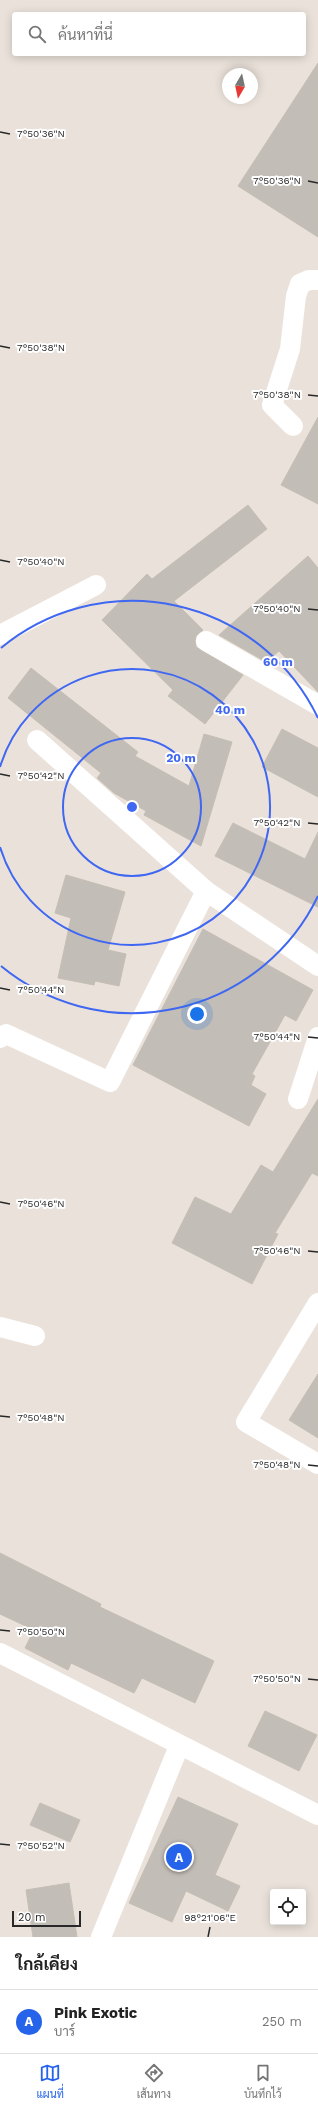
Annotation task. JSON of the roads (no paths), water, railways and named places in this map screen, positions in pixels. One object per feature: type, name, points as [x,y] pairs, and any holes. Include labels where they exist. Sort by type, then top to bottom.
[{"type":"street","points":[[293,426],[272,406],[290,349],[296,296],[300,284],[309,280],[318,280]]},
{"type":"street","points":[[0,635],[96,585]]},
{"type":"street","points":[[206,641],[318,705]]},
{"type":"street","points":[[37,740],[206,891],[318,966]]},
{"type":"street","points":[[0,1038],[6,1034],[110,1082],[206,891]]},
{"type":"street","points":[[298,1099],[318,1036]]},
{"type":"street","points":[[318,1303],[246,1422],[318,1464]]},
{"type":"street","points":[[0,1327],[35,1336]]},
{"type":"street","points":[[0,1653],[179,1746],[318,1815]]},
{"type":"street","points":[[101,1937],[179,1746]]},
{"type":"place","name":"Pink Exotic","points":[[179,1857]]}]
